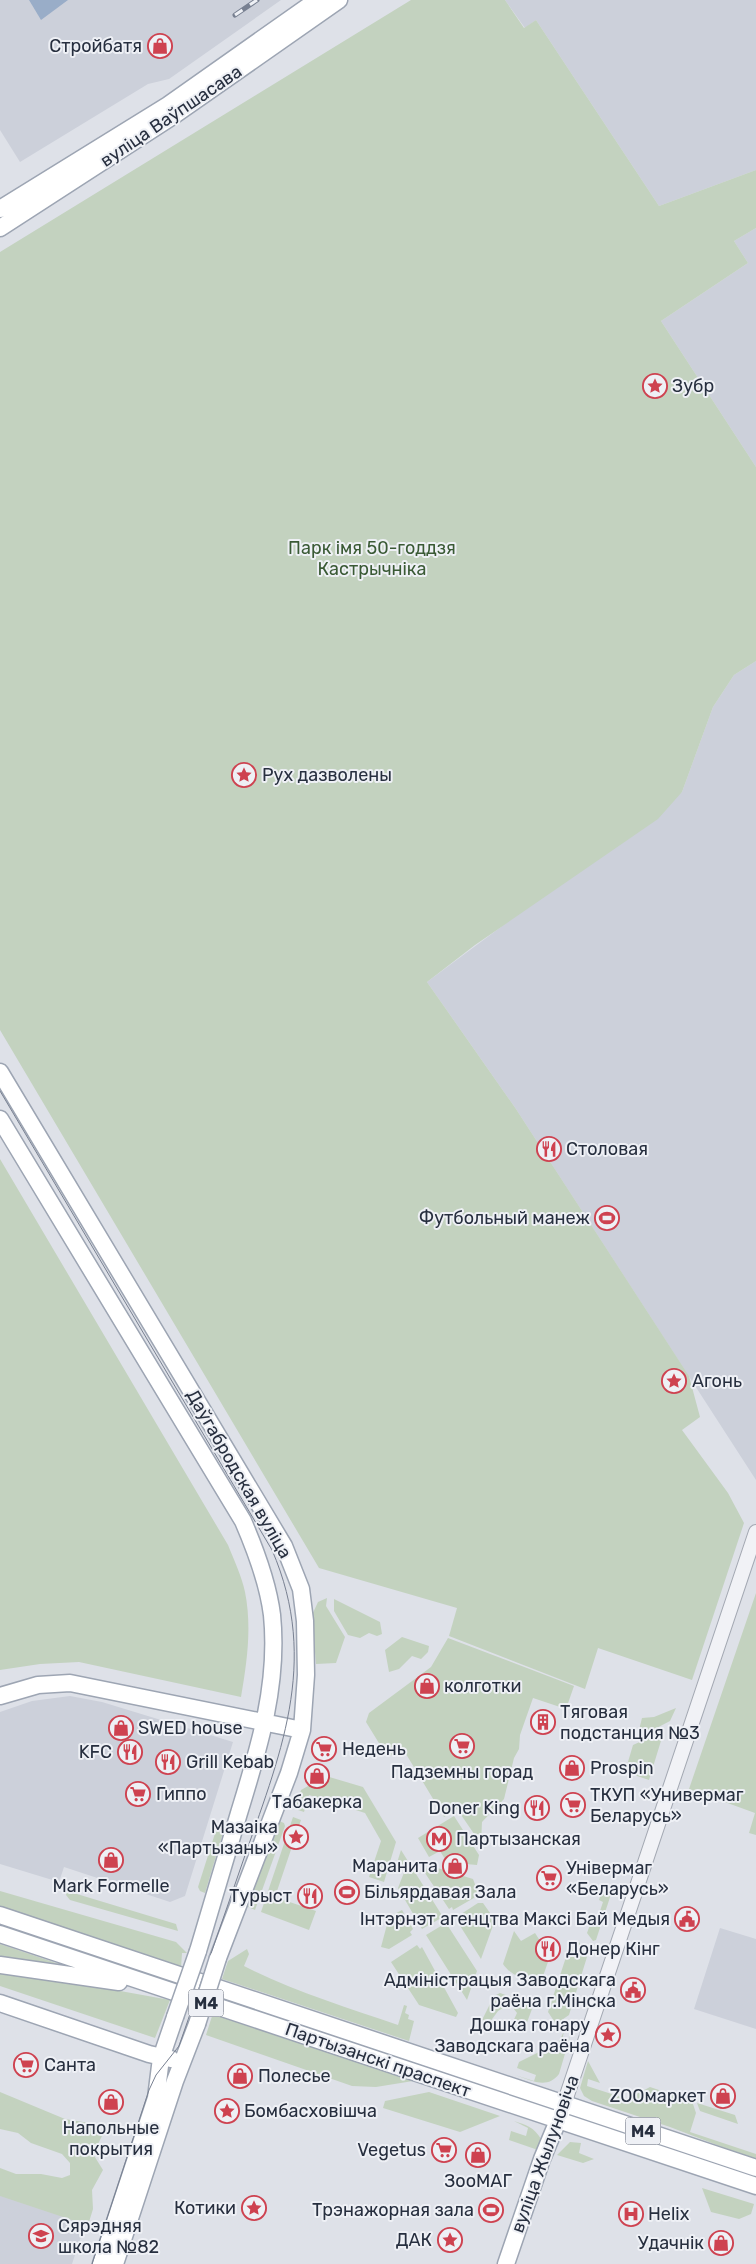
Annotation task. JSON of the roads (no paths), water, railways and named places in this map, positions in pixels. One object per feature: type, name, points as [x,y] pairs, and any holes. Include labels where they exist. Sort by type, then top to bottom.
[{"type":"main road","name":"вуліца Ваўпшасава","points":[[0,209],[168,105],[317,0]]},
{"type":"main road","name":"вуліца Ваўпшасава","points":[[0,228],[176,114],[340,0]]},
{"type":"main road","name":"Даўгабродская вуліца","points":[[0,1072],[284,1546],[301,1589],[305,1621],[306,1675],[302,1730],[283,1790],[218,1958],[197,2024],[175,2081],[115,2264]]},
{"type":"main road","name":"Даўгабродская вуліца","points":[[0,1119],[243,1521],[254,1546],[272,1613],[273,1664],[265,1723],[199,1948],[161,2058],[156,2098],[101,2264]]},
{"type":"main road","points":[[0,1696],[38,1685],[70,1683],[302,1730]]},
{"type":"main road","name":"Партызанскі праспект","points":[[0,1915],[756,2168]]},
{"type":"main road","name":"Партызанскі праспект","points":[[0,1934],[756,2186]]},
{"type":"main road","points":[[199,1948],[224,1941]]},
{"type":"main road","points":[[0,1965],[165,1989]]},
{"type":"main road","points":[[0,2003],[161,2058],[170,2059],[185,2055]]},
{"type":"main road","name":"вуліца Жылуновіча","points":[[506,2264],[542,2159],[564,2104]]},
{"type":"street","name":"вуліца Жылуновіча","points":[[564,2104],[756,1532]]},
{"type":"water","points":[[29,0],[68,0],[41,20]]},
{"type":"tram line","points":[[0,1091],[272,1550],[286,1592],[293,1632],[294,1671],[289,1709],[281,1747],[269,1786],[179,2046],[156,2075],[149,2090],[92,2264]]},
{"type":"railway","points":[[235,15],[257,0]]},
{"type":"place","name":"Стройбатя","points":[[160,46]]},
{"type":"place","name":"Зубр","points":[[655,386]]},
{"type":"place","name":"Рух дазволены","points":[[244,775]]},
{"type":"place","name":"Столовая","points":[[549,1149]]},
{"type":"place","name":"Футбольный манеж","points":[[607,1218]]},
{"type":"place","name":"Агонь","points":[[674,1381]]},
{"type":"place","name":"колготки","points":[[427,1686]]},
{"type":"place","name":"Тяговая подстанция №3","points":[[543,1722]]},
{"type":"place","name":"SWED house","points":[[121,1728]]},
{"type":"place","name":"Падземны горад","points":[[462,1746]]},
{"type":"place","name":"Недень","points":[[324,1749]]},
{"type":"place","name":"KFC","points":[[130,1752]]},
{"type":"place","name":"Grill Kebab","points":[[168,1762]]},
{"type":"place","name":"Prospin","points":[[572,1768]]},
{"type":"place","name":"Табакерка","points":[[317,1776]]},
{"type":"place","name":"Гиппо","points":[[138,1794]]},
{"type":"place","name":"ТКУП «Универмаг Беларусь»","points":[[573,1805]]},
{"type":"place","name":"Doner King","points":[[537,1808]]},
{"type":"place","name":"Мазаіка «Партызаны»","points":[[296,1837]]},
{"type":"place","name":"Партызанская","points":[[439,1839]]},
{"type":"place","name":"Mark Formelle","points":[[111,1860]]},
{"type":"place","name":"Маранита","points":[[455,1866]]},
{"type":"place","name":"Універмаг «Беларусь»","points":[[549,1878]]},
{"type":"place","name":"Більярдавая Зала","points":[[347,1892]]},
{"type":"place","name":"Турыст","points":[[310,1896]]},
{"type":"place","name":"Інтэрнэт агенцтва Максі Бай Медыя","points":[[687,1919]]},
{"type":"place","name":"Донер Кінг","points":[[548,1949]]},
{"type":"place","name":"Адміністрацыя Заводскага раёна г.Мінска","points":[[633,1990]]},
{"type":"place","name":"Дошка гонару Заводскага раёна","points":[[608,2035]]},
{"type":"place","name":"Санта","points":[[26,2065]]},
{"type":"place","name":"Полесье","points":[[240,2076]]},
{"type":"place","name":"ZOOмаркет","points":[[723,2096]]},
{"type":"place","name":"Напольные покрытия","points":[[111,2102]]},
{"type":"place","name":"Бомбасховішча","points":[[227,2111]]},
{"type":"place","name":"Vegetus","points":[[444,2150]]},
{"type":"place","name":"ЗооМАГ","points":[[478,2155]]},
{"type":"place","name":"Котики","points":[[254,2208]]},
{"type":"place","name":"Трэнажорная зала","points":[[491,2210]]},
{"type":"place","name":"Helix","points":[[631,2214]]},
{"type":"place","name":"Сярэдняя школа №82","points":[[41,2236]]},
{"type":"place","name":"ДАК","points":[[450,2240]]},
{"type":"place","name":"Удачнік","points":[[721,2243]]},
{"type":"park label","name":"Парк імя 50-годдзя Кастрычніка","points":[[372,558]]}]
